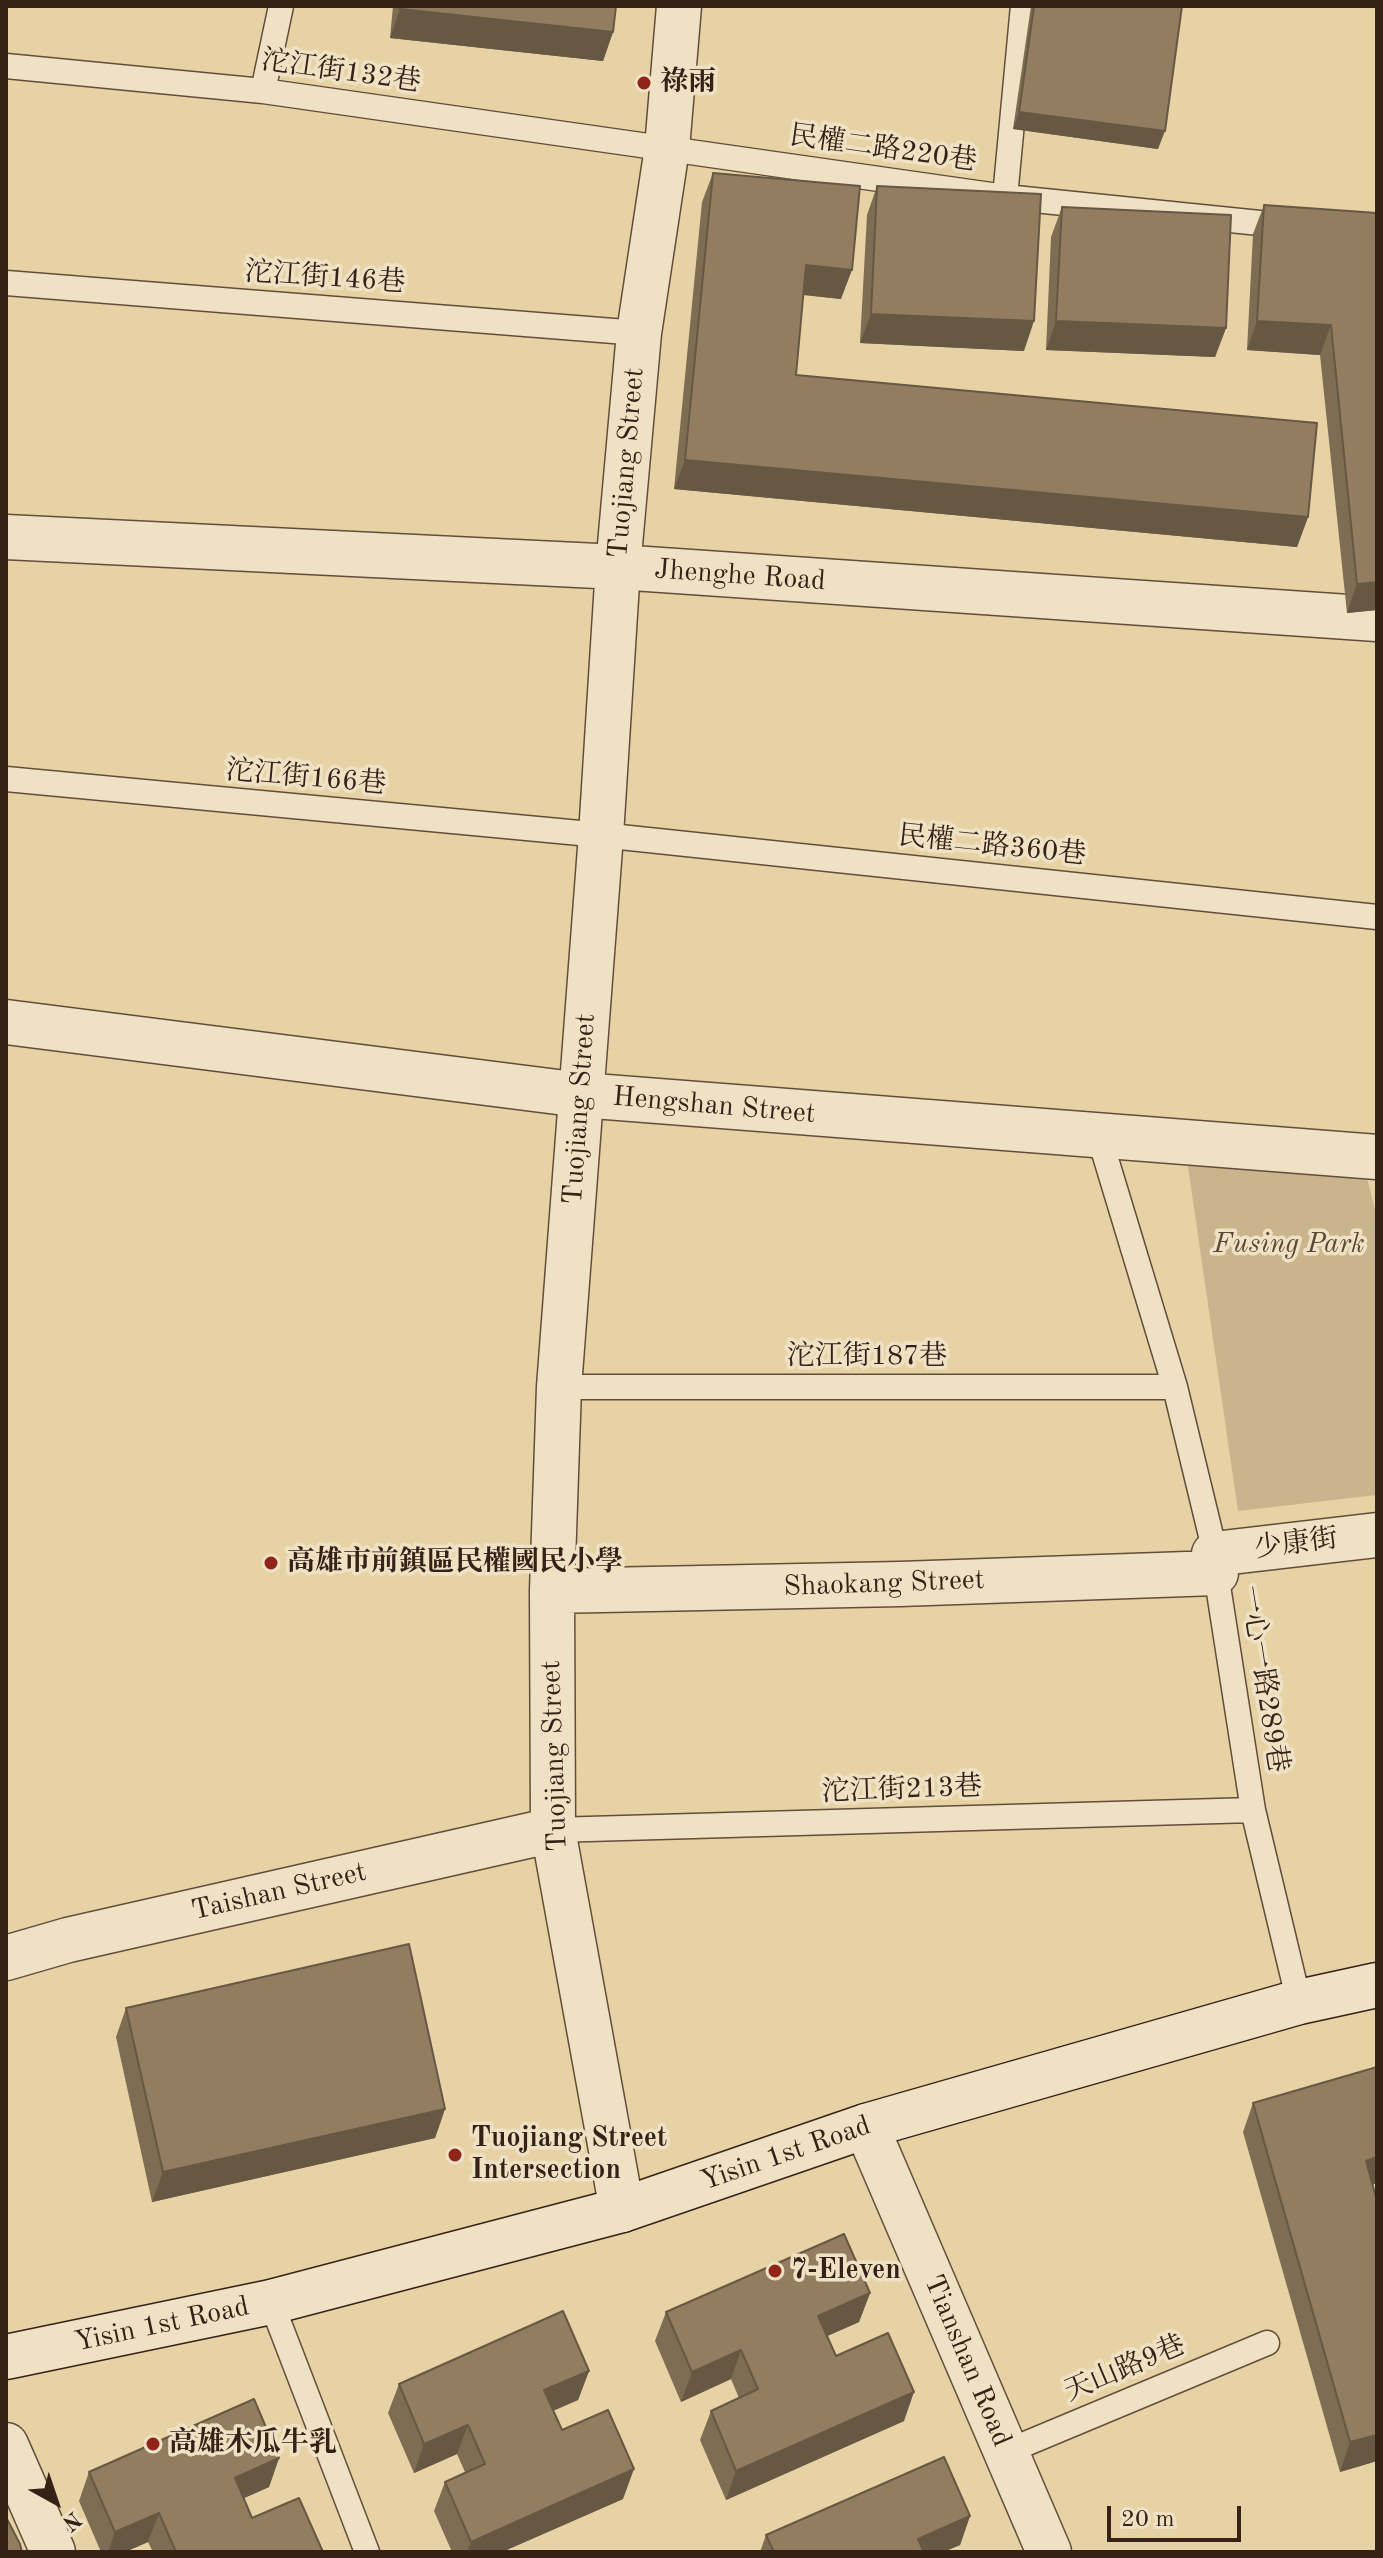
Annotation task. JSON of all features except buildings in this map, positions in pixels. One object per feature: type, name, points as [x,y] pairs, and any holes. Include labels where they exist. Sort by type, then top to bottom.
[{"type":"street","name":"Tuojiang Street","points":[[622,2210],[553,1830],[552,1591],[559,1387],[618,567],[639,333],[667,148],[679,6]]},
{"type":"street","name":"Jhenghe Road","points":[[6,537],[618,567],[1377,619]]},
{"type":"street","name":"Hengshan Street","points":[[6,1022],[581,1095],[1377,1157]]},
{"type":"street","name":"少康街","points":[[1214,1557],[1377,1532]]},
{"type":"street","name":"Shaokang Street","points":[[552,1591],[900,1584],[1214,1557]]},
{"type":"street","name":"Taishan Street","points":[[6,1958],[68,1940],[553,1830]]},
{"type":"street","name":"Yisin 1st Road","points":[[6,2357],[271,2302],[622,2210],[866,2126],[1299,2002],[1377,1985]]},
{"type":"street","name":"Tianshan Road","points":[[866,2126],[1049,2552]]},
{"type":"street","points":[[6,2445],[53,2552]]},
{"type":"lane","points":[[263,91],[281,6]]},
{"type":"lane","points":[[1005,197],[1023,6]]},
{"type":"lane","name":"沱江街132巷","points":[[6,66],[263,91],[667,148]]},
{"type":"lane","name":"民權二路220巷","points":[[667,148],[1005,197],[1315,229]]},
{"type":"lane","name":"沱江街146巷","points":[[6,283],[639,333]]},
{"type":"lane","name":"沱江街166巷","points":[[6,779],[601,835]]},
{"type":"lane","name":"民權二路360巷","points":[[601,835],[1377,917]]},
{"type":"lane","name":"一心一路289巷","points":[[1099,1136],[1175,1387],[1214,1557],[1253,1810],[1299,2002]]},
{"type":"lane","name":"沱江街187巷","points":[[559,1387],[1175,1387]]},
{"type":"lane","name":"沱江街213巷","points":[[553,1830],[1253,1810]]},
{"type":"lane","points":[[271,2302],[367,2552]]},
{"type":"lane","name":"天山路9巷","points":[[1006,2452],[1267,2343]]},
{"type":"green space","name":"Fusing Park","points":[[1185,1146],[1363,1162],[1377,1218],[1377,1495],[1238,1511]]},
{"type":"place","name":"祿雨","points":[[644,83]]},
{"type":"place","name":"高雄市前鎮區民權國民小學","points":[[271,1563]]},
{"type":"place","name":"Tuojiang Street Intersection","points":[[455,2155]]},
{"type":"place","name":"7-Eleven","points":[[775,2271]]},
{"type":"place","name":"高雄木瓜牛乳","points":[[153,2444]]}]
